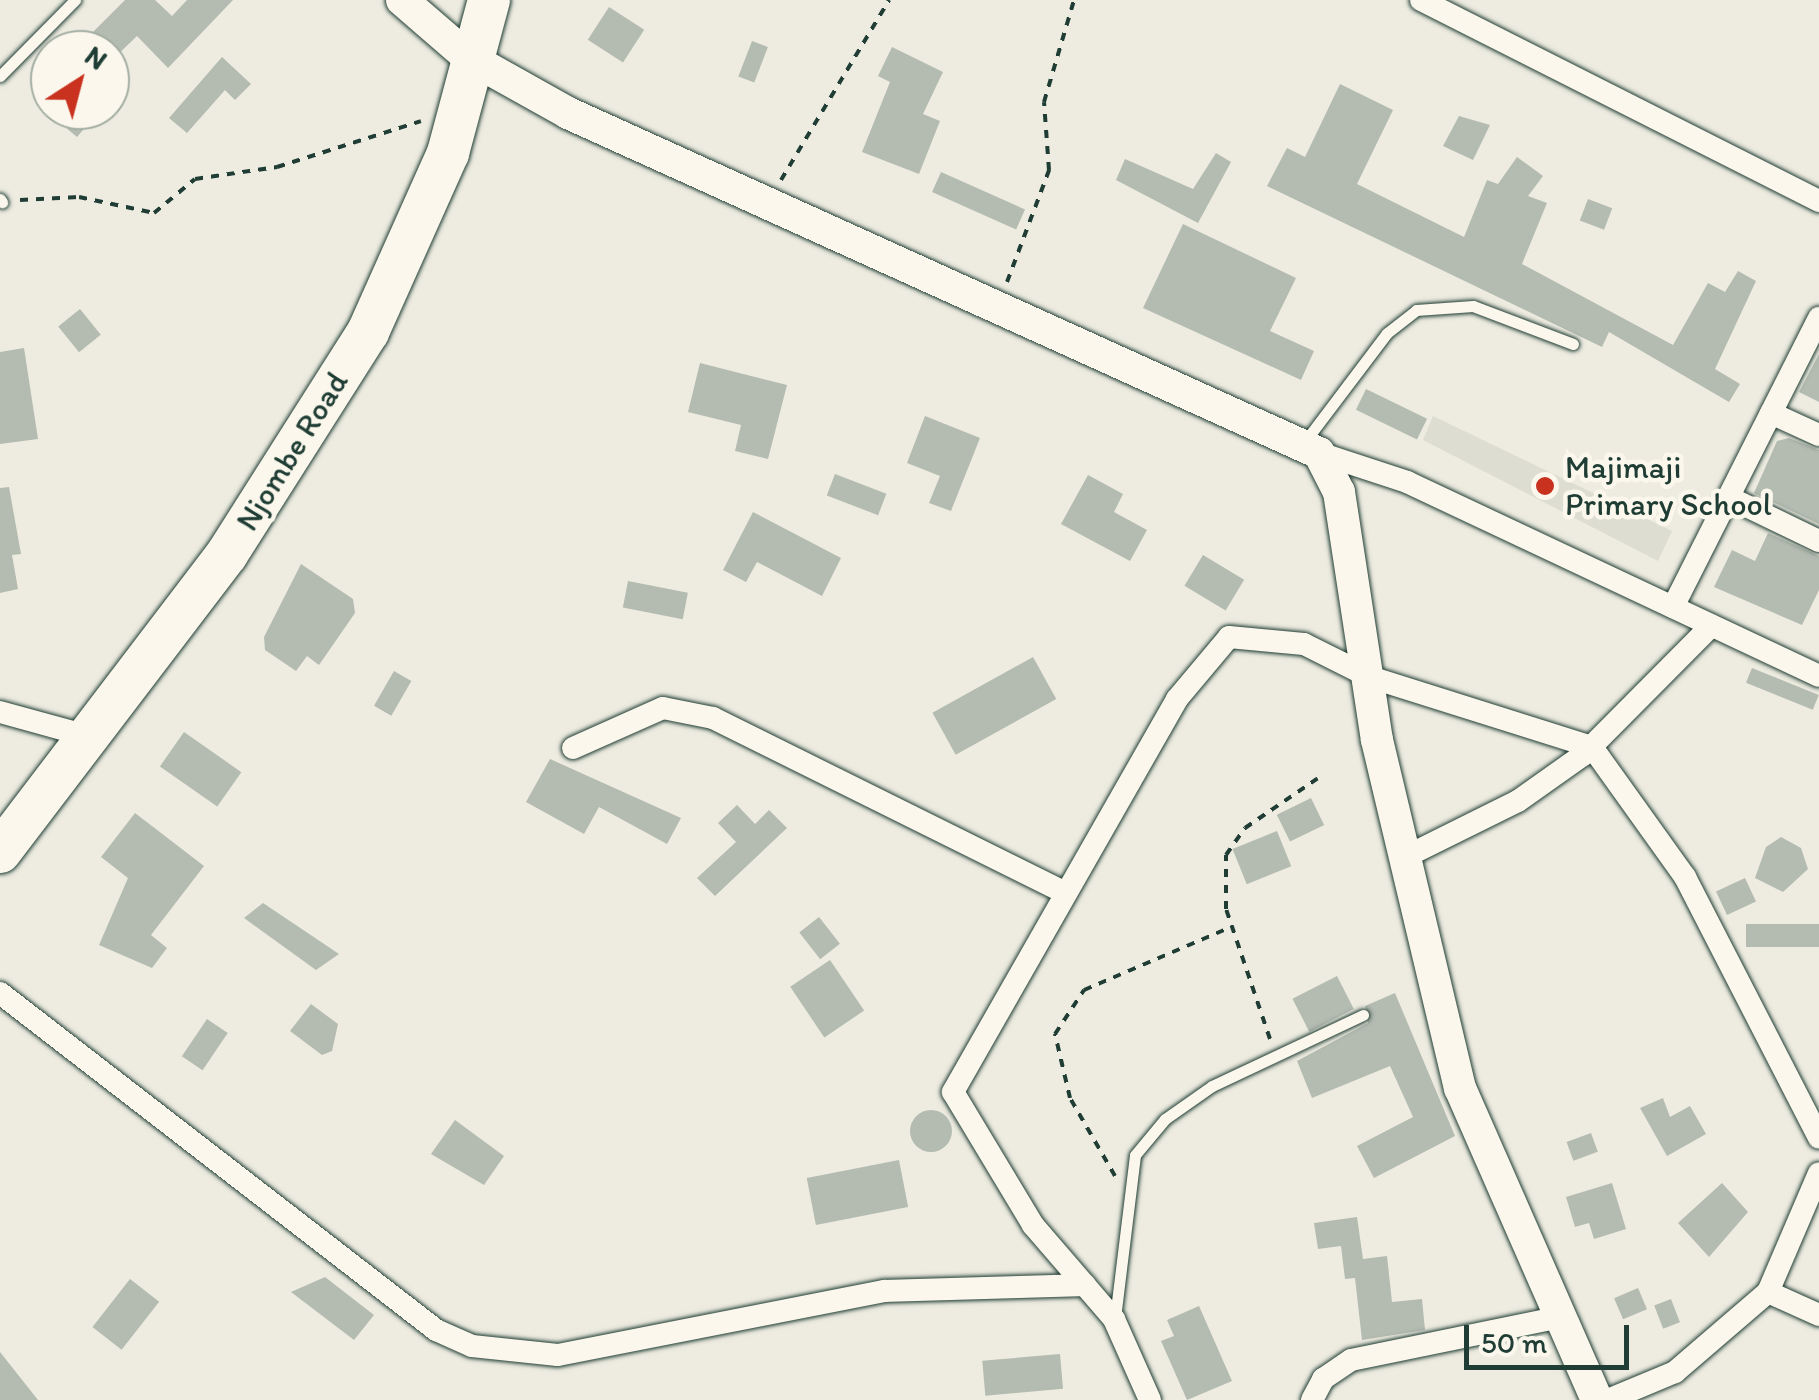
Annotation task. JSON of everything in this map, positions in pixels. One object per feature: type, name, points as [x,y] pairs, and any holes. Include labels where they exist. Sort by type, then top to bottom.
[{"type":"highway","name":"Njombe Road","points":[[0,852],[228,554],[368,332],[410,250],[455,114],[468,56],[489,0]]},
{"type":"street","points":[[402,0],[468,56],[769,206],[996,312],[1309,450],[1406,482],[1819,676]]},
{"type":"street","points":[[1422,0],[1819,202]]},
{"type":"street","points":[[1673,607],[1819,318]]},
{"type":"street","points":[[1771,413],[1819,435]]},
{"type":"street","points":[[1309,450],[1339,492],[1402,858],[1460,1088],[1556,1318],[1596,1400]]},
{"type":"street","points":[[1730,498],[1819,540]]},
{"type":"street","points":[[1402,858],[1518,801],[1592,747],[1711,626]]},
{"type":"street","points":[[1150,1400],[1114,1319],[1033,1225],[953,1092],[1064,892],[1196,670],[1229,638],[1304,644],[1370,677],[1592,747],[1702,906],[1819,1138]]},
{"type":"street","points":[[574,748],[663,708],[701,714],[810,760],[1064,892]]},
{"type":"street","points":[[0,712],[87,736]]},
{"type":"street","points":[[0,993],[436,1330],[472,1346],[558,1355],[885,1291],[1085,1285]]},
{"type":"street","points":[[1608,1400],[1675,1372],[1768,1292],[1819,1173]]},
{"type":"street","points":[[1768,1292],[1819,1315]]},
{"type":"street","points":[[1312,1400],[1323,1379],[1352,1360],[1556,1318]]},
{"type":"lane","points":[[0,76],[76,0]]},
{"type":"lane","points":[[1309,450],[1387,333],[1416,310],[1473,306],[1572,344]]},
{"type":"lane","points":[[1114,1319],[1124,1191],[1136,1155],[1165,1119],[1277,1055],[1364,1015]]},
{"type":"path","points":[[769,206],[889,0]]},
{"type":"path","points":[[996,312],[1049,170],[1044,102],[1074,0]]},
{"type":"path","points":[[1,200],[80,197],[154,213],[196,179],[277,167],[455,114]]},
{"type":"path","points":[[1277,1055],[1231,927],[1230,842],[1318,778]]},
{"type":"path","points":[[1124,1191],[1070,1098],[1055,1034],[1084,990],[1231,927]]},
{"type":"shaded area","name":"Majimaji Primary School","points":[[1433,416],[1672,531],[1658,561],[1423,440]]},
{"type":"building","points":[[125,0],[155,0],[172,16],[187,0],[233,0],[168,68],[137,36],[130,43],[130,30],[95,30]]},
{"type":"building","points":[[609,7],[644,30],[623,63],[588,40]]},
{"type":"building","points":[[752,41],[768,47],[754,83],[738,76]]},
{"type":"building","points":[[892,47],[943,72],[923,114],[940,121],[919,174],[862,152],[890,82],[878,76]]},
{"type":"building","points":[[222,57],[251,84],[235,100],[225,90],[187,133],[169,118]]},
{"type":"building","points":[[1340,84],[1393,110],[1357,184],[1464,237],[1487,180],[1498,184],[1517,157],[1543,176],[1528,196],[1547,203],[1522,264],[1673,345],[1708,283],[1725,292],[1738,271],[1756,281],[1715,369],[1740,384],[1729,402],[1609,332],[1602,347],[1267,186],[1287,148],[1305,157]]},
{"type":"building","points":[[1459,116],[1490,125],[1473,160],[1443,146]]},
{"type":"building","points":[[1216,153],[1231,162],[1198,223],[1116,180],[1125,159],[1193,189]]},
{"type":"building","points":[[941,172],[1025,209],[1016,230],[932,192]]},
{"type":"building","points":[[1588,199],[1612,208],[1604,230],[1580,220]]},
{"type":"building","points":[[1183,224],[1296,278],[1270,331],[1314,351],[1301,380],[1143,308]]},
{"type":"building","points":[[80,309],[101,335],[79,352],[58,327]]},
{"type":"building","points":[[24,348],[38,439],[0,444],[0,352]]},
{"type":"building","points":[[1819,354],[1819,402],[1799,392]]},
{"type":"building","points":[[700,363],[787,385],[768,459],[735,451],[741,425],[688,412]]},
{"type":"building","points":[[1366,389],[1427,419],[1417,439],[1356,410]]},
{"type":"building","points":[[925,416],[980,438],[951,511],[929,503],[940,476],[907,463]]},
{"type":"building","points":[[1789,438],[1819,450],[1819,524],[1754,493],[1777,441]]},
{"type":"building","points":[[835,474],[886,494],[878,515],[827,495]]},
{"type":"building","points":[[1088,475],[1123,494],[1114,512],[1147,530],[1130,561],[1061,524]]},
{"type":"building","points":[[9,487],[21,554],[12,555],[18,589],[0,593],[0,488]]},
{"type":"building","points":[[753,512],[841,558],[822,596],[757,562],[746,582],[723,570]]},
{"type":"building","points":[[1768,533],[1819,556],[1819,590],[1802,625],[1714,587],[1732,550],[1755,561]]},
{"type":"building","points":[[1203,555],[1244,580],[1226,611],[1184,586]]},
{"type":"building","points":[[301,564],[353,599],[355,613],[319,665],[307,656],[296,671],[265,650],[264,637]]},
{"type":"building","points":[[628,581],[688,593],[683,619],[623,608]]},
{"type":"building","points":[[1033,657],[1056,699],[956,755],[932,713]]},
{"type":"building","points":[[1752,668],[1819,695],[1813,710],[1746,683]]},
{"type":"building","points":[[394,671],[411,681],[391,716],[374,706]]},
{"type":"building","points":[[184,732],[241,772],[217,807],[160,766]]},
{"type":"building","points":[[550,759],[681,818],[667,844],[599,807],[584,834],[526,802]]},
{"type":"building","points":[[1311,798],[1324,825],[1290,842],[1277,815]]},
{"type":"building","points":[[737,805],[755,824],[769,810],[787,828],[715,896],[697,878],[736,842],[718,823]]},
{"type":"building","points":[[135,813],[204,866],[151,935],[167,948],[152,968],[99,945],[128,878],[101,857]]},
{"type":"building","points":[[1277,831],[1291,866],[1247,884],[1232,849]]},
{"type":"building","points":[[1781,837],[1801,848],[1808,869],[1783,892],[1755,878],[1766,847]]},
{"type":"building","points":[[1745,878],[1756,902],[1727,915],[1716,892]]},
{"type":"building","points":[[263,903],[339,954],[316,970],[244,918]]},
{"type":"building","points":[[819,917],[840,944],[820,959],[799,932]]},
{"type":"building","points":[[1746,924],[1819,924],[1819,947],[1746,947]]},
{"type":"building","points":[[830,960],[864,1011],[824,1037],[790,987]]},
{"type":"building","points":[[1337,976],[1354,1009],[1309,1032],[1292,999]]},
{"type":"building","points":[[1395,993],[1455,1136],[1374,1178],[1357,1146],[1413,1117],[1390,1066],[1312,1098],[1297,1061],[1368,1023],[1365,1006]]},
{"type":"building","points":[[311,1004],[338,1024],[332,1051],[322,1055],[290,1031]]},
{"type":"building","points":[[207,1019],[228,1033],[203,1070],[182,1056]]},
{"type":"building","points":[[1663,1098],[1670,1117],[1690,1106],[1706,1134],[1667,1156],[1640,1108]]},
{"type":"building","points":[[931,1110],[946,1116],[952,1131],[946,1146],[931,1152],[916,1146],[910,1131],[916,1116]]},
{"type":"building","points":[[455,1120],[504,1156],[484,1185],[431,1154]]},
{"type":"building","points":[[1591,1133],[1598,1152],[1573,1161],[1567,1142]]},
{"type":"building","points":[[899,1160],[908,1207],[816,1225],[807,1178]]},
{"type":"building","points":[[1612,1183],[1626,1229],[1594,1239],[1589,1223],[1575,1227],[1566,1197]]},
{"type":"building","points":[[1722,1183],[1748,1212],[1709,1257],[1678,1223]]},
{"type":"building","points":[[1357,1217],[1363,1259],[1387,1256],[1392,1302],[1422,1299],[1425,1330],[1362,1340],[1355,1278],[1345,1279],[1341,1246],[1318,1249],[1314,1223]]},
{"type":"building","points":[[325,1277],[374,1315],[354,1340],[291,1292]]},
{"type":"building","points":[[130,1279],[159,1302],[122,1350],[92,1327]]},
{"type":"building","points":[[1638,1288],[1647,1309],[1623,1319],[1614,1298]]},
{"type":"building","points":[[1671,1299],[1680,1322],[1663,1329],[1654,1305]]},
{"type":"building","points":[[1199,1306],[1232,1381],[1187,1400],[1161,1341],[1174,1336],[1167,1320]]},
{"type":"building","points":[[0,1352],[38,1400],[0,1400]]},
{"type":"building","points":[[1060,1354],[1063,1389],[985,1396],[982,1361]]},
{"type":"place","name":"Majimaji Primary School","points":[[1545,486]]}]
